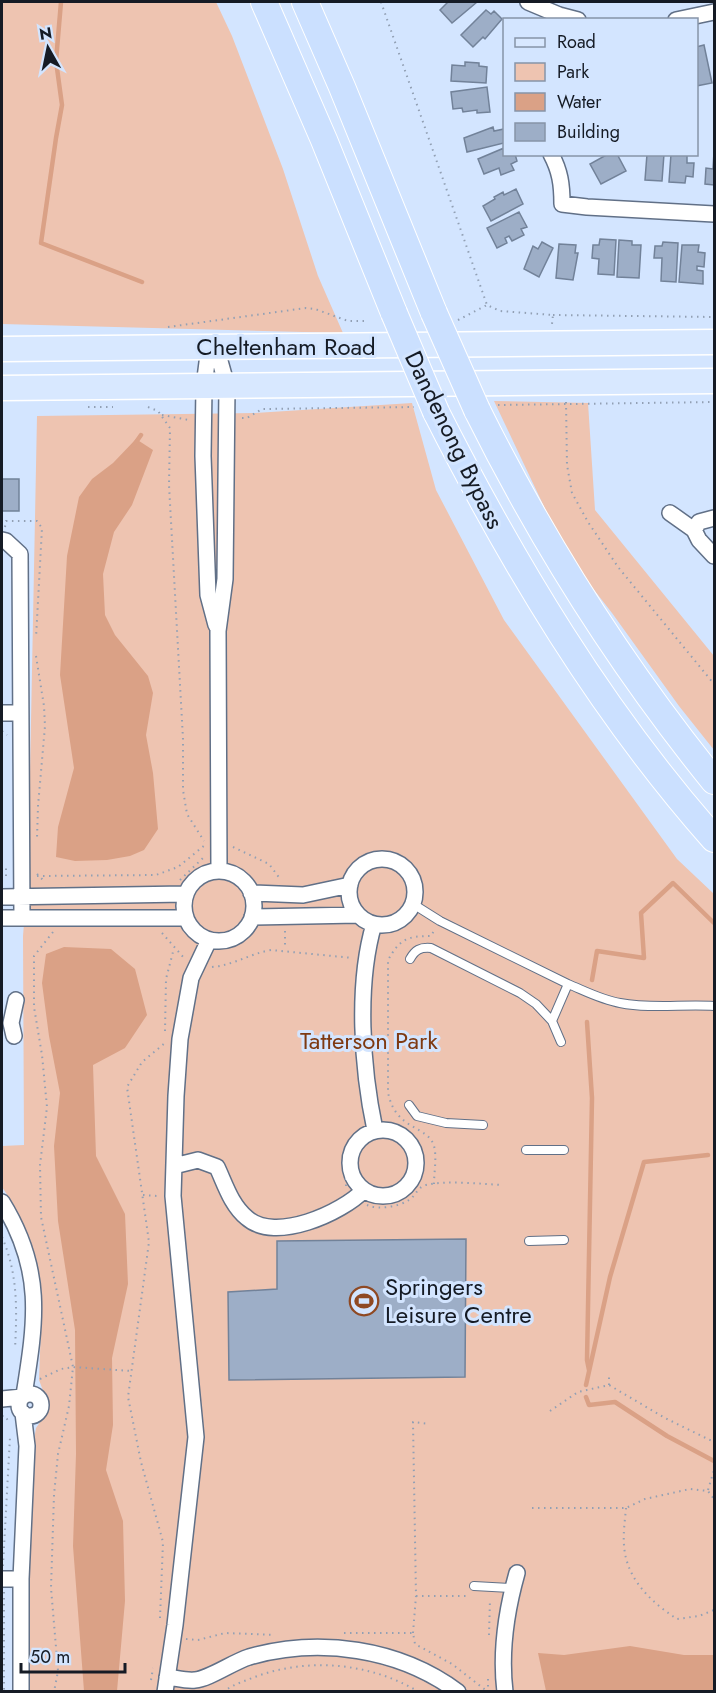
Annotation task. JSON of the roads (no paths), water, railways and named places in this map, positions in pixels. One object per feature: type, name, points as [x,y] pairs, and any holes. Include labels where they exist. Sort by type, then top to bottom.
[{"type":"highway","name":"Dandenong Bypass","points":[[264,2],[315,119],[394,313],[425,409],[573,653],[617,717],[714,839]]},
{"type":"highway","name":"Dandenong Bypass","points":[[305,2],[442,316],[542,534],[635,679],[714,781]]},
{"type":"main road","name":"Cheltenham Road","points":[[2,350],[714,342]]},
{"type":"main road","name":"Cheltenham Road","points":[[2,388],[714,381]]},
{"type":"street","points":[[532,9],[570,18]]},
{"type":"street","points":[[686,18],[714,12]]},
{"type":"street","points":[[552,156],[560,170],[562,204],[714,214]]},
{"type":"street","points":[[213,347],[216,386],[227,419],[225,579],[218,631],[212,844],[219,871]]},
{"type":"street","points":[[213,347],[216,386],[204,422],[203,456],[208,595],[218,631]]},
{"type":"street","points":[[670,513],[694,530],[699,540],[714,556]]},
{"type":"street","points":[[694,530],[699,522],[714,518]]},
{"type":"street","points":[[2,540],[20,554],[20,713],[30,876],[22,897],[22,918]]},
{"type":"street","points":[[2,713],[20,713]]},
{"type":"street","points":[[252,917],[358,915],[374,924],[384,925],[402,919],[413,904],[416,893],[414,882],[402,865],[392,860],[381,859],[370,861],[361,867],[354,875],[350,885],[351,902],[358,915]]},
{"type":"street","points":[[219,871],[229,872],[246,884],[251,893],[254,909],[252,917],[242,932],[235,937],[226,940],[209,940],[199,935],[191,927],[185,918],[183,906],[190,884],[208,872],[219,871]]},
{"type":"street","points":[[251,893],[284,895],[314,893],[350,885]]},
{"type":"street","points":[[2,897],[185,894]]},
{"type":"street","points":[[2,918],[185,918]]},
{"type":"street","points":[[374,924],[363,997],[363,1055],[375,1130]]},
{"type":"street","points":[[209,940],[191,978],[180,1039],[173,1196],[196,1437],[166,1684],[195,1680],[249,1657],[299,1648],[328,1646],[358,1650],[393,1659],[441,1679],[458,1692]]},
{"type":"street","points":[[9,1027],[16,999]]},
{"type":"street","points":[[174,1166],[198,1160],[217,1167],[231,1199],[248,1219],[268,1227],[291,1227],[328,1214],[359,1195],[383,1196],[395,1193],[404,1187],[411,1179],[416,1162],[411,1145],[397,1132],[375,1130],[365,1135],[352,1150],[351,1171],[359,1195]]},
{"type":"street","points":[[2,1202],[19,1235],[29,1264],[33,1296],[21,1579],[21,1692]]},
{"type":"street","points":[[27,1404],[35,1379],[32,1349]]},
{"type":"street","points":[[2,1400],[27,1404]]},
{"type":"street","points":[[2,1407],[27,1404]]},
{"type":"street","points":[[505,1692],[502,1658],[512,1588],[517,1573]]},
{"type":"street","points":[[2,1579],[21,1579]]},
{"type":"lane","points":[[413,904],[440,921],[596,996],[621,1003],[649,1006],[714,1006]]},
{"type":"lane","points":[[410,959],[415,951],[423,947],[431,948],[520,993],[536,1004],[552,1021],[561,1042]]},
{"type":"lane","points":[[552,1021],[568,984]]},
{"type":"lane","points":[[409,1105],[417,1116],[446,1123],[483,1125]]},
{"type":"lane","points":[[526,1150],[564,1150]]},
{"type":"lane","points":[[529,1241],[564,1240]]},
{"type":"lane","points":[[474,1586],[512,1588]]},
{"type":"water","points":[[136,439],[153,450],[132,505],[114,532],[103,574],[105,615],[115,635],[148,676],[153,693],[146,735],[153,773],[158,829],[144,850],[130,856],[107,860],[75,861],[56,857],[58,827],[74,768],[60,675],[67,556],[79,497],[92,479],[113,463]]},
{"type":"water","points":[[64,947],[111,949],[135,969],[147,1015],[125,1048],[93,1065],[96,1156],[125,1214],[128,1284],[112,1358],[113,1425],[106,1470],[123,1521],[125,1601],[117,1691],[84,1691],[73,1546],[76,1454],[75,1330],[58,1221],[54,1146],[60,1093],[42,983],[46,954]]},
{"type":"water","points":[[630,1646],[684,1655],[714,1655],[714,1691],[546,1691],[538,1653],[564,1655]]},
{"type":"waterway","points":[[61,2],[56,61],[62,105],[41,243],[142,282]]},
{"type":"waterway","points":[[134,445],[141,435]]},
{"type":"waterway","points":[[592,980],[597,951],[644,958],[641,913],[673,883],[714,923]]},
{"type":"waterway","points":[[587,1022],[592,1098],[587,1360],[589,1370]]},
{"type":"waterway","points":[[586,1385],[610,1277],[644,1162],[708,1155]]},
{"type":"waterway","points":[[586,1397],[589,1405],[615,1402],[667,1436],[714,1461]]},
{"type":"place","name":"Springers Leisure Centre","points":[[364,1301]]},
{"type":"park label","name":"Tatterson Park","points":[[369,1041]]}]
